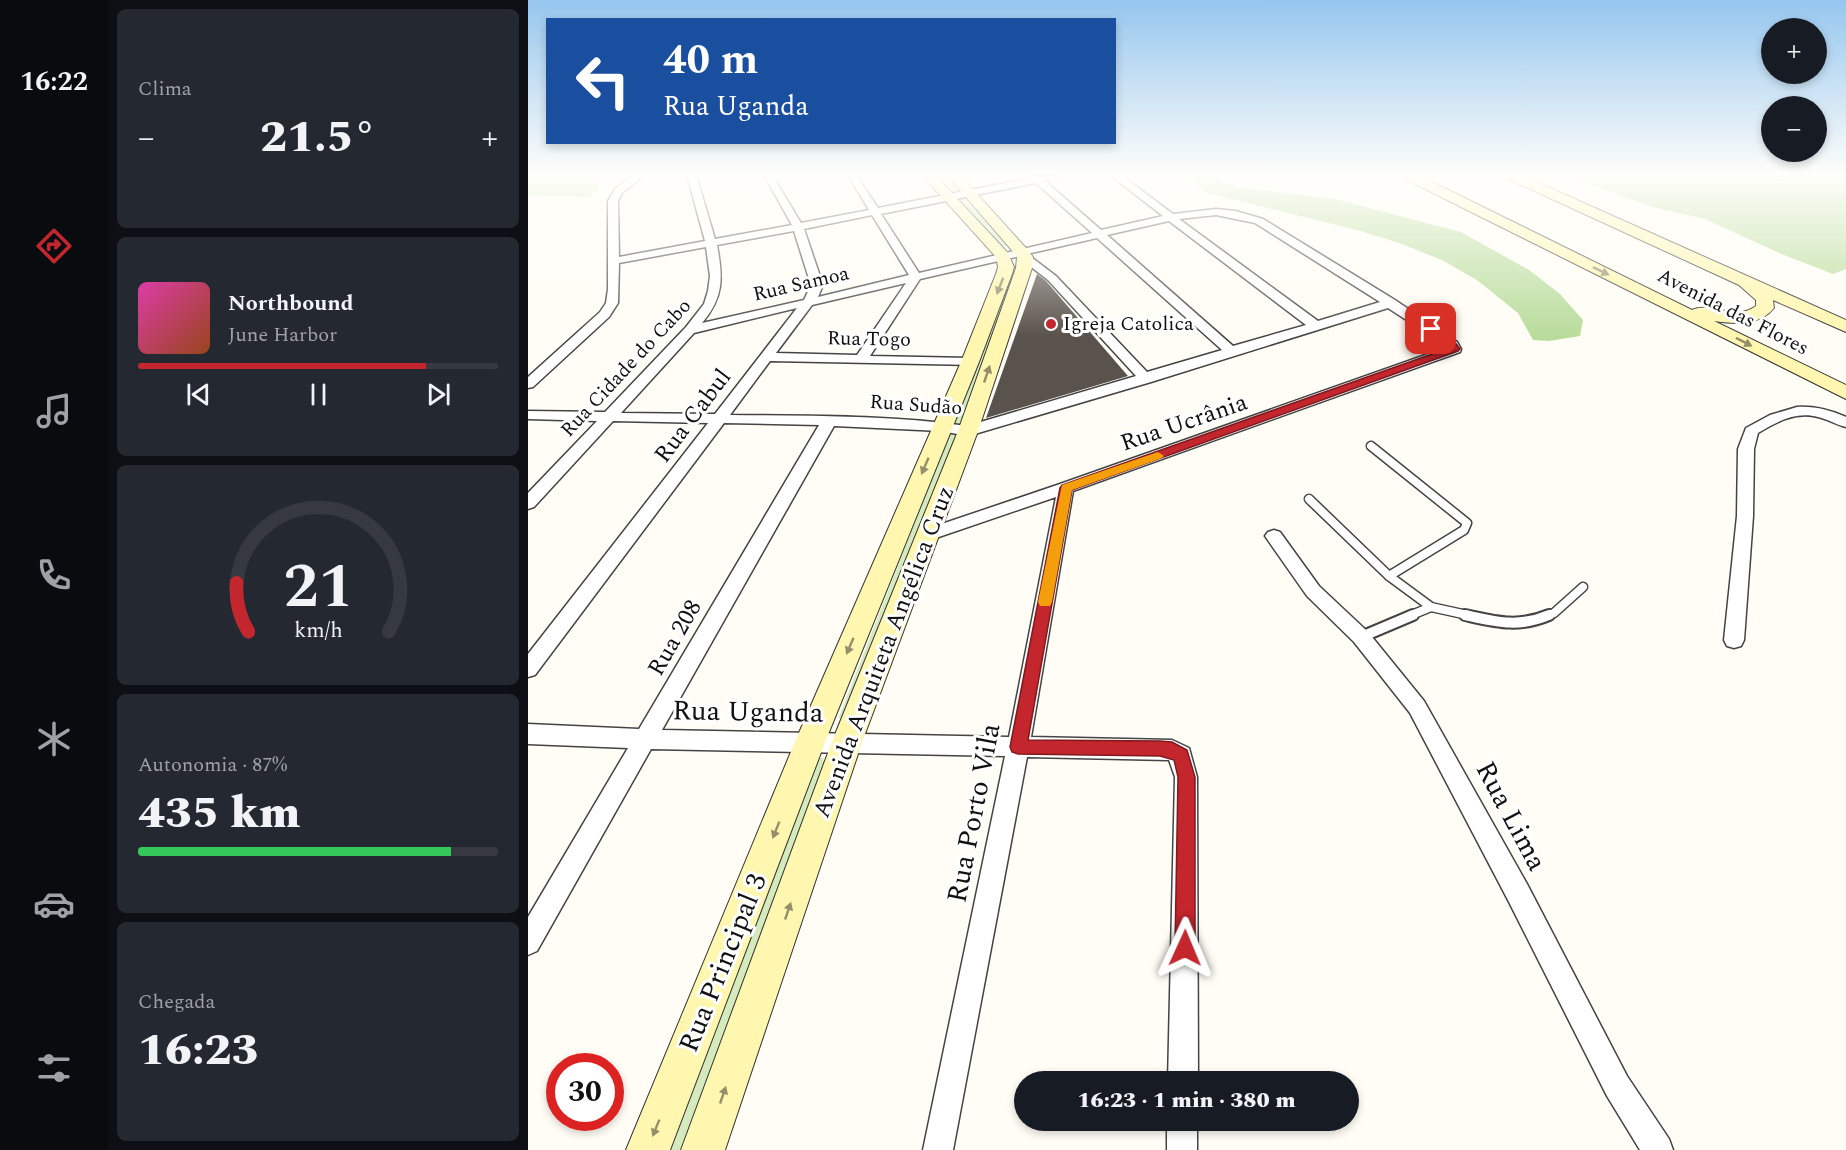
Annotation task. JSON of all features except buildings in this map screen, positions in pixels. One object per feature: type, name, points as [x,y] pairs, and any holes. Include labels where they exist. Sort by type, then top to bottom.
[{"type":"street","points":[[528,384],[604,314],[612,303],[613,229]]},
{"type":"street","name":"Rua Cidade do Cabo","points":[[528,503],[690,330],[710,304],[715,291],[715,279],[706,229]]},
{"type":"street","points":[[614,261],[794,229]]},
{"type":"street","points":[[798,229],[817,285],[810,300]]},
{"type":"street","points":[[862,358],[916,277],[886,229]]},
{"type":"street","points":[[993,229],[1017,255],[1052,278],[1146,379]]},
{"type":"street","points":[[1093,229],[1232,352]]},
{"type":"street","name":"Rua Samoa","points":[[690,330],[810,300],[1125,229]]},
{"type":"street","points":[[1187,229],[1316,326]]},
{"type":"street","name":"Rua Samoa","points":[[1271,229],[1451,342],[1455,349]]},
{"type":"street","name":"Avenida das Flores","points":[[1515,229],[1846,393]]},
{"type":"street","name":"Avenida das Flores","points":[[1627,229],[1846,327]]},
{"type":"street","name":"Avenida Arquiteta Angélica Cruz","points":[[703,1150],[847,742],[927,535],[955,429],[970,362],[1006,267],[1017,255],[1024,268],[955,429],[804,759]]},
{"type":"street","points":[[1672,307],[1737,318],[1758,315],[1765,308],[1764,298],[1745,283]]},
{"type":"street","name":"Rua Cabul","points":[[528,669],[810,300]]},
{"type":"street","name":"Rua Sudão","points":[[528,415],[829,421],[955,429],[1146,379],[1390,303]]},
{"type":"street","name":"Rua Ucrânia","points":[[927,535],[1066,488],[1455,349]]},
{"type":"street","name":"Rua Togo","points":[[766,357],[970,362]]},
{"type":"street","points":[[1734,640],[1745,516],[1746,449],[1751,431],[1769,420],[1792,411],[1820,412],[1846,423]]},
{"type":"street","name":"Rua 208","points":[[528,942],[829,421]]},
{"type":"street","name":"Rua Porto Vila","points":[[938,1150],[1018,747],[1066,488]]},
{"type":"street","name":"Rua Lima","points":[[1274,536],[1313,591],[1361,637],[1417,707],[1518,893],[1617,1086],[1658,1150]]},
{"type":"street","name":"Rua Uganda","points":[[528,734],[646,739],[804,759],[847,742],[1172,750],[1181,755],[1186,777],[1183,1071]]},
{"type":"street","name":"Rua Principal 3","points":[[648,1150],[804,759]]},
{"type":"street","points":[[1182,1131],[1182,1150]]},
{"type":"lane","points":[[1371,446],[1467,524],[1464,530],[1389,576]]},
{"type":"lane","points":[[1309,499],[1389,576],[1431,607],[1501,623],[1530,623],[1554,613],[1583,587]]},
{"type":"lane","points":[[1361,637],[1431,607]]},
{"type":"green space","points":[[985,229],[992,229],[1007,246],[1001,247]]},
{"type":"green space","points":[[1352,229],[1448,229],[1461,232],[1529,270],[1560,294],[1583,320],[1580,336],[1549,341],[1533,340],[1518,313],[1477,280],[1442,260]]},
{"type":"green space","points":[[1726,229],[1846,229],[1846,269],[1833,274]]},
{"type":"green space","points":[[1020,263],[992,349],[842,725],[839,717],[1015,265]]},
{"type":"green space","points":[[816,758],[823,758],[826,767],[680,1150],[659,1150]]},
{"type":"slow traffic","points":[[1045,602],[1066,488],[1158,456]]},
{"type":"place","name":"Igreja Catolica","points":[[1051,324]]},
{"type":"route","points":[[1185,948],[1186,777],[1181,755],[1172,750],[1160,749],[1018,747],[1066,488],[1447,354],[1455,349],[1451,342],[1431,329]]}]
